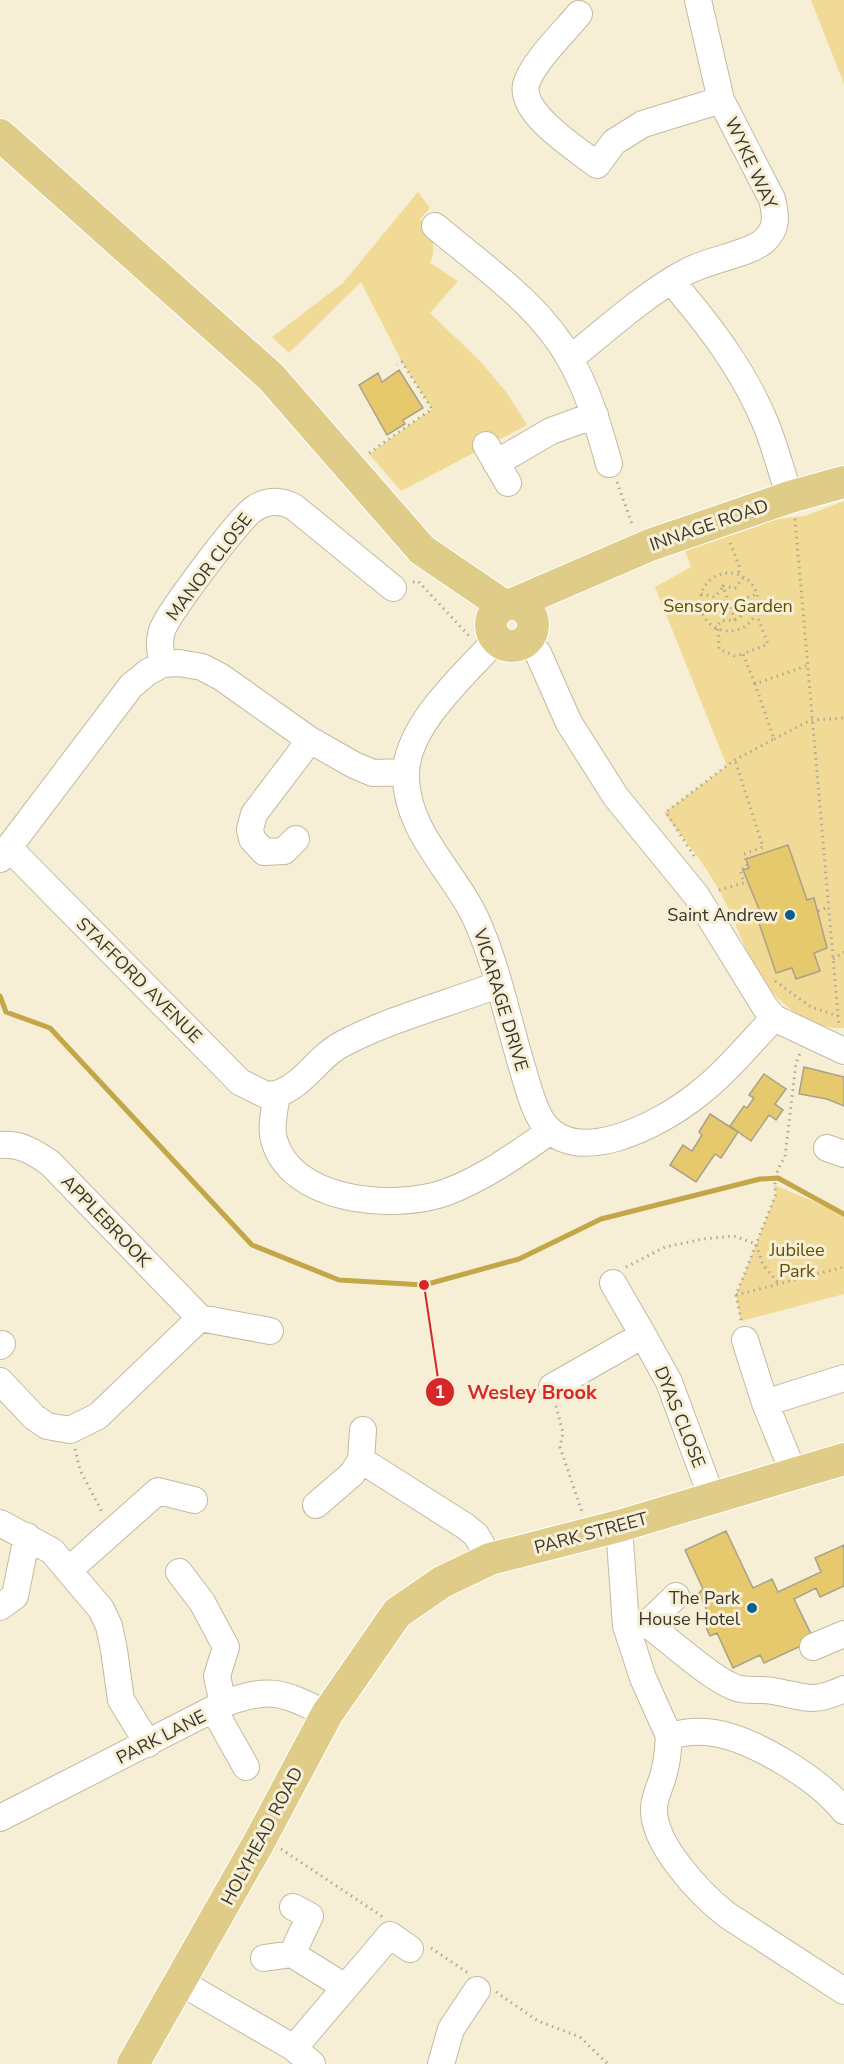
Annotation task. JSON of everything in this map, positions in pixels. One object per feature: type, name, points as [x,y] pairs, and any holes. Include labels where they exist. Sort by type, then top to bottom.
[{"type":"main road","points":[[0,135],[271,377],[422,550],[509,627]]},
{"type":"main road","name":"INNAGE ROAD","points":[[509,627],[578,577],[640,549],[790,497],[844,482]]},
{"type":"main road","name":"PARK STREET","points":[[397,1613],[441,1581],[490,1559],[619,1526],[844,1459]]},
{"type":"main road","name":"HOLYHEAD ROAD","points":[[133,2064],[182,1983],[327,1714],[397,1613]]},
{"type":"street","name":"WYKE WAY","points":[[570,359],[620,318],[672,282],[701,264],[756,246],[773,230],[776,217],[772,199],[721,100],[698,0]]},
{"type":"street","points":[[579,14],[529,79],[526,93],[537,116],[597,165],[614,142],[643,124],[721,100]]},
{"type":"street","points":[[441,240],[538,315],[570,359],[595,415],[609,464]]},
{"type":"street","points":[[672,282],[710,326],[745,382],[766,427],[790,497]]},
{"type":"street","points":[[496,464],[551,431],[595,415]]},
{"type":"street","name":"MANOR CLOSE","points":[[163,664],[159,649],[162,630],[171,612],[246,516],[265,503],[284,502],[294,507],[393,588]]},
{"type":"street","points":[[509,627],[538,654],[569,723],[616,797],[696,895],[774,1018],[843,1050]]},
{"type":"street","name":"VICARAGE DRIVE","points":[[509,627],[424,723],[412,746],[406,772],[409,798],[422,835],[463,896],[479,926],[531,1098],[549,1132]]},
{"type":"street","points":[[163,664],[179,663],[201,667],[221,677],[310,740],[354,765],[373,773],[406,772]]},
{"type":"street","name":"STAFFORD AVENUE","points":[[163,664],[148,672],[131,686],[5,854],[240,1082],[266,1095],[277,1094]]},
{"type":"street","points":[[296,839],[284,851],[264,852],[252,839],[251,822],[310,740]]},
{"type":"street","points":[[497,986],[345,1042],[318,1062],[300,1082],[277,1094],[272,1123],[274,1136],[280,1153],[289,1165],[322,1188],[369,1202],[416,1200],[445,1193],[499,1167],[549,1132],[565,1141],[585,1145],[630,1133],[653,1123],[698,1095],[774,1018]]},
{"type":"street","name":"APPLEBROOK","points":[[0,1145],[12,1144],[33,1150],[50,1163],[200,1318]]},
{"type":"street","name":"DYAS CLOSE","points":[[613,1283],[669,1382],[712,1498]]},
{"type":"street","points":[[0,1381],[34,1417],[47,1426],[70,1430],[98,1416],[200,1318],[270,1331]]},
{"type":"street","points":[[552,1387],[643,1335]]},
{"type":"street","points":[[745,1340],[765,1403],[794,1474]]},
{"type":"street","points":[[765,1403],[844,1378]]},
{"type":"street","points":[[316,1505],[352,1474],[361,1460],[363,1430]]},
{"type":"street","points":[[361,1460],[465,1526],[476,1535],[490,1559]]},
{"type":"street","points":[[70,1569],[158,1491],[194,1500]]},
{"type":"street","points":[[0,1523],[52,1551],[87,1589],[105,1617],[114,1650],[121,1700],[148,1744]]},
{"type":"street","points":[[619,1526],[637,1625],[640,1670],[669,1736],[665,1769],[654,1810],[659,1831],[681,1869],[711,1903],[726,1915],[842,1986]]},
{"type":"street","points":[[0,1607],[15,1596],[27,1536]]},
{"type":"street","points":[[179,1572],[231,1642],[217,1676],[219,1707],[246,1767]]},
{"type":"street","points":[[637,1625],[676,1596]]},
{"type":"street","points":[[637,1625],[682,1649],[710,1674],[739,1689],[771,1690],[823,1699],[844,1689]]},
{"type":"street","points":[[813,1647],[844,1634]]},
{"type":"street","name":"PARK LANE","points":[[0,1818],[219,1707],[248,1695],[267,1691],[292,1697],[327,1714]]},
{"type":"street","points":[[669,1736],[706,1732],[737,1740],[811,1779],[844,1811]]},
{"type":"street","points":[[292,1954],[310,1916],[293,1907]]},
{"type":"street","points":[[182,1983],[303,2056],[345,1987],[390,1935],[419,1948]]},
{"type":"street","points":[[264,1958],[292,1954],[345,1987]]},
{"type":"street","points":[[441,2064],[451,2029],[479,1987]]},
{"type":"path","points":[[369,454],[432,409],[402,362],[397,365]]},
{"type":"path","points":[[609,464],[640,549]]},
{"type":"path","points":[[790,497],[799,559],[806,666],[843,1050]]},
{"type":"path","points":[[721,520],[740,568],[738,575]]},
{"type":"path","points":[[756,613],[740,630],[729,632],[716,629],[702,614],[701,594],[714,577],[726,573],[743,577],[757,594],[756,613],[768,644],[735,656],[719,649],[716,629],[721,621],[735,620],[747,612],[756,613]]},
{"type":"path","points":[[723,586],[735,588],[743,577]]},
{"type":"path","points":[[393,588],[418,581],[509,627]]},
{"type":"path","points":[[701,594],[715,597],[723,586]]},
{"type":"path","points":[[723,586],[735,620]]},
{"type":"path","points":[[702,614],[729,602],[757,594]]},
{"type":"path","points":[[743,654],[774,739]]},
{"type":"path","points":[[755,684],[806,666]]},
{"type":"path","points":[[698,861],[666,812],[735,760],[774,739],[811,720],[844,718]]},
{"type":"path","points":[[720,891],[744,883],[740,870],[747,866],[744,854],[763,847],[735,760]]},
{"type":"path","points":[[715,885],[722,898]]},
{"type":"path","points":[[818,911],[828,907]]},
{"type":"path","points":[[833,959],[844,952]]},
{"type":"path","points":[[769,975],[811,1007],[838,1016]]},
{"type":"path","points":[[745,1340],[736,1296],[776,1194],[774,1185],[778,1169],[785,1157],[796,1063],[809,1034]]},
{"type":"path","points":[[613,1283],[626,1266],[665,1247],[734,1236],[756,1244]]},
{"type":"path","points":[[756,1244],[763,1265],[780,1284]]},
{"type":"path","points":[[736,1296],[844,1267]]},
{"type":"path","points":[[552,1387],[563,1433],[561,1447],[589,1534]]},
{"type":"path","points":[[70,1430],[80,1470],[106,1519]]},
{"type":"path","points":[[262,1836],[390,1921]]},
{"type":"path","points":[[419,1948],[479,1987],[538,2021],[580,2037],[608,2064]]},
{"type":"green space","points":[[811,0],[844,0],[844,84]]},
{"type":"green space","points":[[418,192],[430,208],[420,219],[432,240],[433,251],[430,263],[458,281],[430,313],[480,361],[507,393],[527,425],[401,491],[369,454],[432,409],[402,362],[361,282],[289,353],[272,337],[343,283]]},
{"type":"green space","name":"Sensory Garden","points":[[844,501],[844,1028],[832,1028],[806,1019],[784,1004],[770,990],[751,960],[714,882],[694,851],[664,813],[727,766],[655,587],[691,567],[685,551],[757,521],[805,516]]},
{"type":"green space","name":"Jubilee Park","points":[[774,1185],[844,1214],[844,1294],[741,1321],[736,1295],[776,1194]]},
{"type":"building","points":[[399,370],[423,408],[403,420],[405,424],[387,435],[359,385],[378,373],[382,382]]},
{"type":"building","name":"Saint Andrew","points":[[788,845],[807,900],[814,898],[827,948],[814,953],[820,971],[796,979],[792,968],[776,973],[758,920],[763,919],[743,870],[749,868],[746,859]]},
{"type":"building","points":[[804,1067],[844,1077],[844,1106],[827,1099],[799,1094]]},
{"type":"building","points":[[764,1074],[786,1089],[775,1104],[783,1110],[776,1120],[769,1115],[751,1141],[730,1126],[744,1106],[747,1108],[754,1098],[749,1095]]},
{"type":"building","points":[[710,1114],[738,1132],[721,1158],[715,1154],[696,1182],[670,1165],[683,1145],[692,1151],[702,1135],[699,1132]]},
{"type":"building","name":"The Park House Hotel","points":[[726,1531],[753,1588],[772,1579],[778,1592],[821,1572],[815,1558],[844,1545],[844,1586],[820,1597],[816,1588],[794,1599],[814,1640],[764,1663],[760,1655],[733,1668],[717,1633],[710,1636],[703,1621],[710,1617],[699,1593],[703,1589],[685,1550]]},
{"type":"waterway","points":[[0,996],[6,1012],[50,1028],[252,1245],[339,1280],[424,1285],[519,1259],[601,1219],[760,1179],[778,1178],[844,1214]]},
{"type":"place","name":"Saint Andrew","points":[[790,915]]},
{"type":"place","name":"Wesley Brook","points":[[424,1285]]},
{"type":"place","name":"The Park House Hotel","points":[[752,1608]]}]
